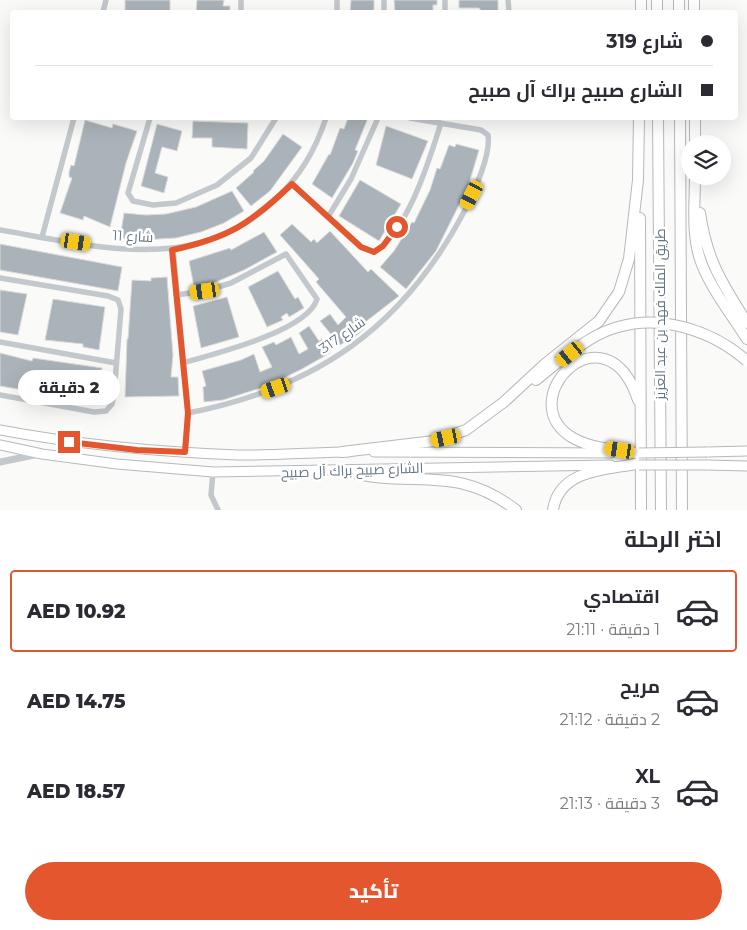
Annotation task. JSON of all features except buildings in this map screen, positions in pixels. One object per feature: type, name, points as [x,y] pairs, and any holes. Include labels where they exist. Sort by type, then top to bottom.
[{"type":"highway","points":[[639,120],[638,180],[642,409],[641,510]]},
{"type":"highway","name":"طريق الملك فهد بن عبد العزيز","points":[[658,120],[661,510]]},
{"type":"highway","name":"طريق الملك فهد بن عبد العزيز","points":[[680,120],[682,510]]},
{"type":"highway","points":[[695,120],[695,135]]},
{"type":"highway","points":[[504,402],[545,364],[591,329],[614,302],[624,282],[629,259],[638,180]]},
{"type":"highway","points":[[695,185],[695,222],[698,249],[705,272],[747,338]]},
{"type":"highway","points":[[696,185],[705,242],[714,270],[747,323]]},
{"type":"highway","points":[[342,452],[446,438],[476,424],[581,345],[619,327],[647,324],[684,326],[720,341],[747,361]]},
{"type":"highway","points":[[637,453],[604,448],[572,437],[561,428],[556,418],[552,406],[553,394],[558,380],[572,365],[586,359],[602,359],[625,372],[634,387],[642,409]]},
{"type":"highway","points":[[553,510],[558,494],[575,478],[590,472],[637,465]]},
{"type":"highway","points":[[343,470],[370,477],[456,481],[470,484],[498,497],[516,510]]},
{"type":"highway","points":[[498,497],[511,510]]},
{"type":"main road","name":"الشارع صبيح براك آل صبيح","points":[[0,430],[86,444],[240,455],[342,452],[637,453],[747,451]]},
{"type":"main road","name":"الشارع صبيح براك آل صبيح","points":[[0,445],[42,454],[117,464],[213,472],[637,465],[747,466]]},
{"type":"street","points":[[42,237],[73,120]]},
{"type":"street","points":[[149,120],[128,193],[133,201],[153,205],[176,203],[217,185],[251,158],[275,120]]},
{"type":"street","name":"شارع 11","points":[[0,230],[126,250],[172,250],[216,238],[232,231],[260,214],[292,184],[317,146],[324,120]]},
{"type":"street","points":[[328,217],[351,179],[377,120]]},
{"type":"street","name":"شارع 317","points":[[188,413],[227,405],[276,388],[334,358],[372,331],[418,283],[437,260],[472,195],[489,144],[488,135],[481,130],[422,120]]},
{"type":"street","points":[[292,184],[361,247],[374,252],[383,246],[416,195],[441,123]]},
{"type":"street","points":[[172,250],[188,413],[185,452]]},
{"type":"street","points":[[176,295],[205,291],[230,283],[286,254],[317,298],[312,311],[282,330],[243,345],[182,363]]},
{"type":"street","points":[[0,278],[108,296],[118,300],[121,309],[113,399],[106,411],[94,412],[0,395]]},
{"type":"street","points":[[0,342],[116,363]]},
{"type":"street","points":[[0,462],[42,454]]},
{"type":"street","points":[[213,472],[211,495],[218,510]]},
{"type":"route","points":[[69,442],[137,450],[185,452],[188,413],[172,250],[216,238],[232,231],[260,214],[292,184],[361,247],[374,252],[383,246],[397,227]]}]
